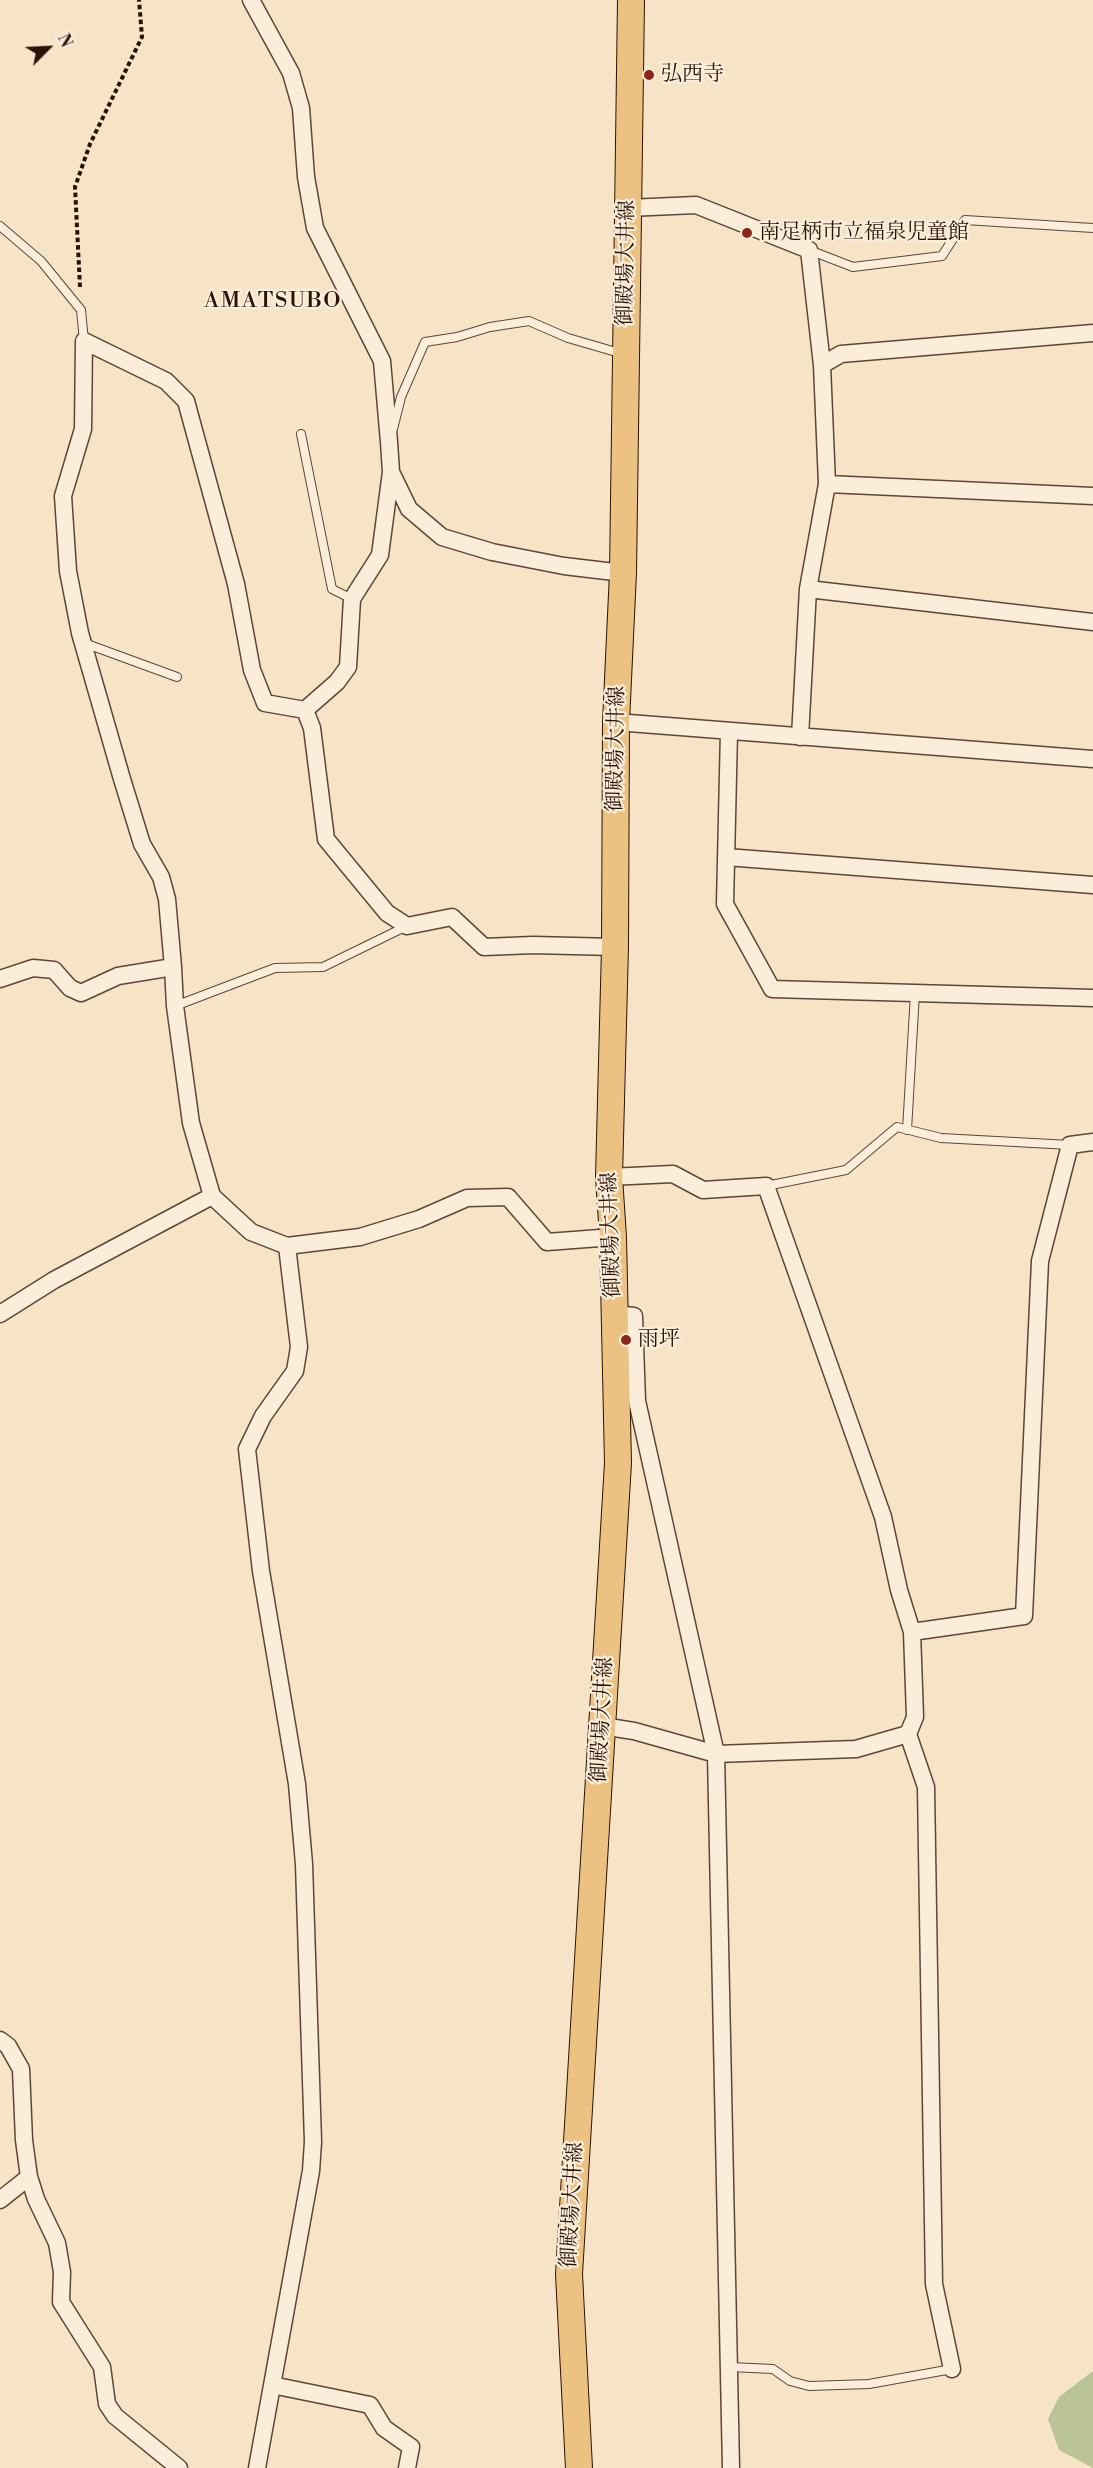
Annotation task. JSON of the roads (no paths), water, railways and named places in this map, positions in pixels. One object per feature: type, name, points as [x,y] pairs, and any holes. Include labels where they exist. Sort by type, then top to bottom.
[{"type":"main road","name":"御殿場大井線","points":[[579,2468],[569,2274],[618,1463],[613,1237],[609,1177],[631,0]]},
{"type":"street","points":[[251,0],[291,73],[301,108],[306,177],[315,228],[382,361],[389,442],[391,472],[380,555],[352,599],[348,667],[337,682],[305,710]]},
{"type":"street","points":[[628,208],[696,205],[809,250],[822,364],[827,484],[808,589],[800,737]]},
{"type":"street","points":[[822,364],[841,354],[1093,333]]},
{"type":"street","points":[[305,710],[265,703],[261,695],[252,670],[236,584],[186,401],[166,381],[84,341],[83,429],[63,496],[68,571],[83,642],[142,844],[161,877],[167,899],[175,1006],[191,1123],[212,1196],[251,1232],[287,1246],[360,1237],[419,1219],[467,1198],[477,1197],[508,1197],[547,1242],[613,1237]]},
{"type":"street","points":[[391,472],[409,509],[442,537],[492,552],[564,566],[622,573]]},
{"type":"street","points":[[827,484],[1093,496]]},
{"type":"street","points":[[808,589],[1093,622]]},
{"type":"street","points":[[305,710],[312,728],[326,839],[387,913],[407,926],[452,917],[484,947],[533,945],[615,947]]},
{"type":"street","points":[[616,722],[1093,759]]},
{"type":"street","points":[[729,731],[725,904],[772,989],[1093,998]]},
{"type":"street","points":[[726,857],[1093,885]]},
{"type":"street","points":[[0,980],[33,968],[54,970],[70,988],[81,993],[118,976],[173,967]]},
{"type":"street","points":[[912,1632],[1024,1616],[1040,1261],[1070,1145],[1093,1142]]},
{"type":"street","points":[[609,1177],[673,1174],[703,1190],[766,1186],[883,1517],[899,1590],[912,1632],[915,1718],[908,1734],[926,1787],[934,2283],[952,2369]]},
{"type":"street","points":[[0,1314],[54,1280],[212,1196]]},
{"type":"street","points":[[256,2468],[311,2170],[313,2142],[304,1864],[297,1784],[261,1571],[247,1449],[262,1416],[296,1371],[299,1347],[287,1246]]},
{"type":"street","points":[[615,1314],[634,1316],[637,1401],[716,1754],[731,2468]]},
{"type":"street","points":[[602,1726],[634,1731],[716,1754],[856,1749],[908,1734]]},
{"type":"street","points":[[0,2040],[8,2046],[21,2069],[24,2140],[29,2177],[36,2199],[57,2243],[62,2272],[61,2302],[102,2367],[107,2404],[115,2416],[179,2468]]},
{"type":"street","points":[[0,2200],[29,2177]]},
{"type":"street","points":[[272,2385],[370,2405],[384,2428],[411,2447],[407,2468]]},
{"type":"lane","points":[[809,250],[854,267],[942,256],[965,220],[1093,228]]},
{"type":"lane","points":[[0,225],[41,261],[81,310],[84,341]]},
{"type":"lane","points":[[389,442],[401,397],[424,342],[457,337],[490,327],[530,321],[568,338],[626,355]]},
{"type":"lane","points":[[301,434],[332,588],[352,599]]},
{"type":"lane","points":[[83,642],[177,677]]},
{"type":"lane","points":[[175,1006],[275,968],[323,967],[407,926]]},
{"type":"lane","points":[[908,1130],[915,993]]},
{"type":"lane","points":[[766,1186],[846,1170],[897,1128],[941,1138],[1070,1145]]},
{"type":"lane","points":[[729,2367],[773,2369],[790,2381],[809,2386],[869,2384],[952,2369]]},
{"type":"place","name":"弘西寺","points":[[649,75]]},
{"type":"place","name":"南足柄市立福泉児童館","points":[[747,233]]},
{"type":"place","name":"雨坪","points":[[626,1340]]},
{"type":"district","name":"AMATSUBO","points":[[273,302]]}]
